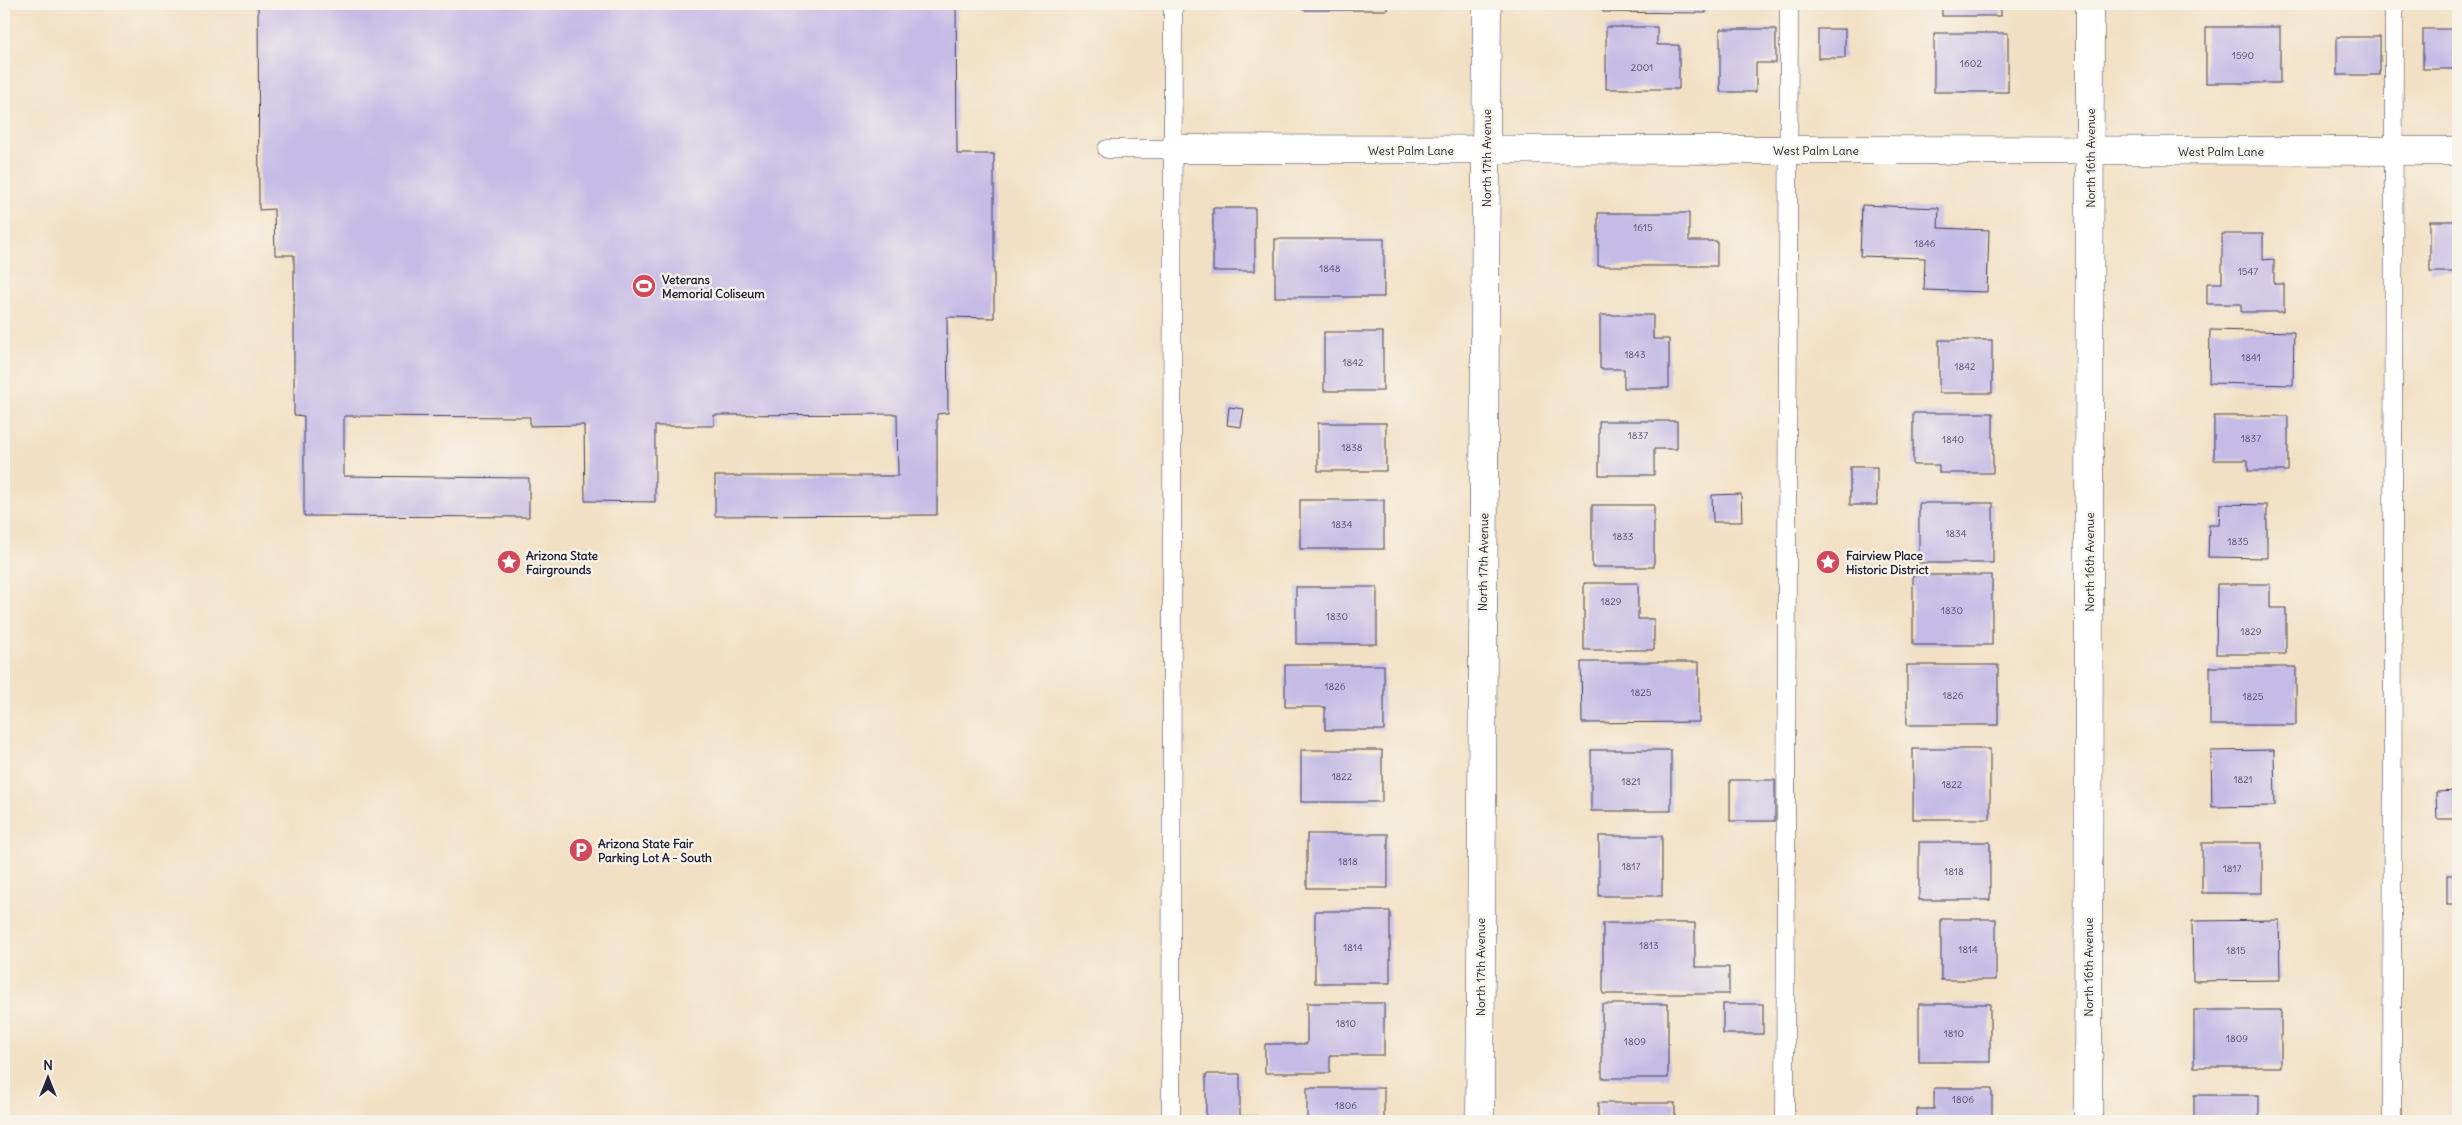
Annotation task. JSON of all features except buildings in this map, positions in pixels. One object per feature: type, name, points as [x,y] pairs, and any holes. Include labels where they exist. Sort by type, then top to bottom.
[{"type":"street","name":"North 17th Avenue","points":[[1480,1121],[1487,4]]},
{"type":"street","name":"North 16th Avenue","points":[[2088,1121],[2090,4]]},
{"type":"street","name":"West Palm Lane","points":[[1173,149],[2458,151]]},
{"type":"lane","points":[[1171,1121],[1173,4]]},
{"type":"lane","points":[[1784,1121],[1789,4]]},
{"type":"lane","points":[[2392,1121],[2394,4]]},
{"type":"lane","points":[[1107,149],[1173,149]]},
{"type":"place","name":"Veterans Memorial Coliseum","points":[[644,286]]},
{"type":"place","name":"Arizona State Fairgrounds","points":[[509,562]]},
{"type":"place","name":"Fairview Place Historic District","points":[[1828,562]]},
{"type":"place","name":"Arizona State Fair Parking Lot A - South","points":[[581,850]]}]
